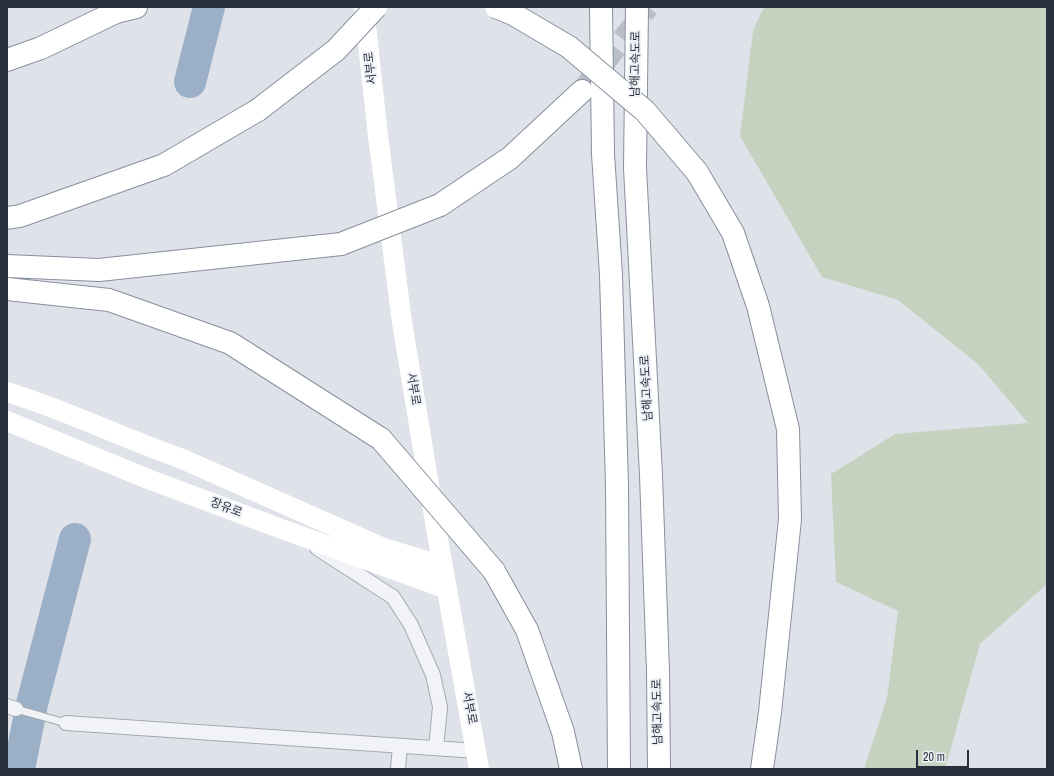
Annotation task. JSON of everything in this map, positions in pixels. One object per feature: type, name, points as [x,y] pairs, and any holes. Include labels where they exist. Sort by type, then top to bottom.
[{"type":"highway","points":[[7,218],[20,216],[164,165],[258,110],[336,50],[376,7]]},
{"type":"highway","points":[[496,7],[514,14],[569,47],[645,111],[697,172],[733,234],[758,306],[788,429],[790,519],[770,712],[762,769]]},
{"type":"highway","points":[[601,7],[602,154],[611,275],[617,486],[619,769]]},
{"type":"highway","name":"남해고속도로","points":[[637,7],[635,168],[651,475],[658,670],[659,769]]},
{"type":"highway","points":[[7,60],[41,48],[126,10]]},
{"type":"highway","points":[[7,266],[99,270],[341,244],[440,205],[510,158],[582,91]]},
{"type":"highway","points":[[7,289],[109,300],[230,343],[381,440],[494,571],[527,630],[563,732],[570,769]]},
{"type":"main road","name":"서부로","points":[[364,7],[378,136],[402,322],[443,566],[478,760]]},
{"type":"main road","points":[[7,392],[180,458],[381,547],[443,566]]},
{"type":"main road","name":"장유로","points":[[7,421],[148,479],[297,535],[447,588]]},
{"type":"street","points":[[297,535],[392,597],[410,625],[433,675],[440,707],[436,748]]},
{"type":"street","points":[[66,723],[436,748],[478,760]]},
{"type":"street","points":[[398,769],[400,746]]},
{"type":"lane","points":[[12,707],[66,723]]},
{"type":"green space","points":[[764,7],[1047,7],[1047,584],[980,644],[945,769],[864,769],[887,698],[898,611],[836,582],[831,474],[895,434],[1028,423],[979,365],[898,300],[822,277],[740,136],[753,31]]},
{"type":"waterway","points":[[190,82],[209,7]]},
{"type":"waterway","points":[[19,769],[32,704],[75,539]]},
{"type":"tunnel","points":[[582,91],[648,7]]}]
